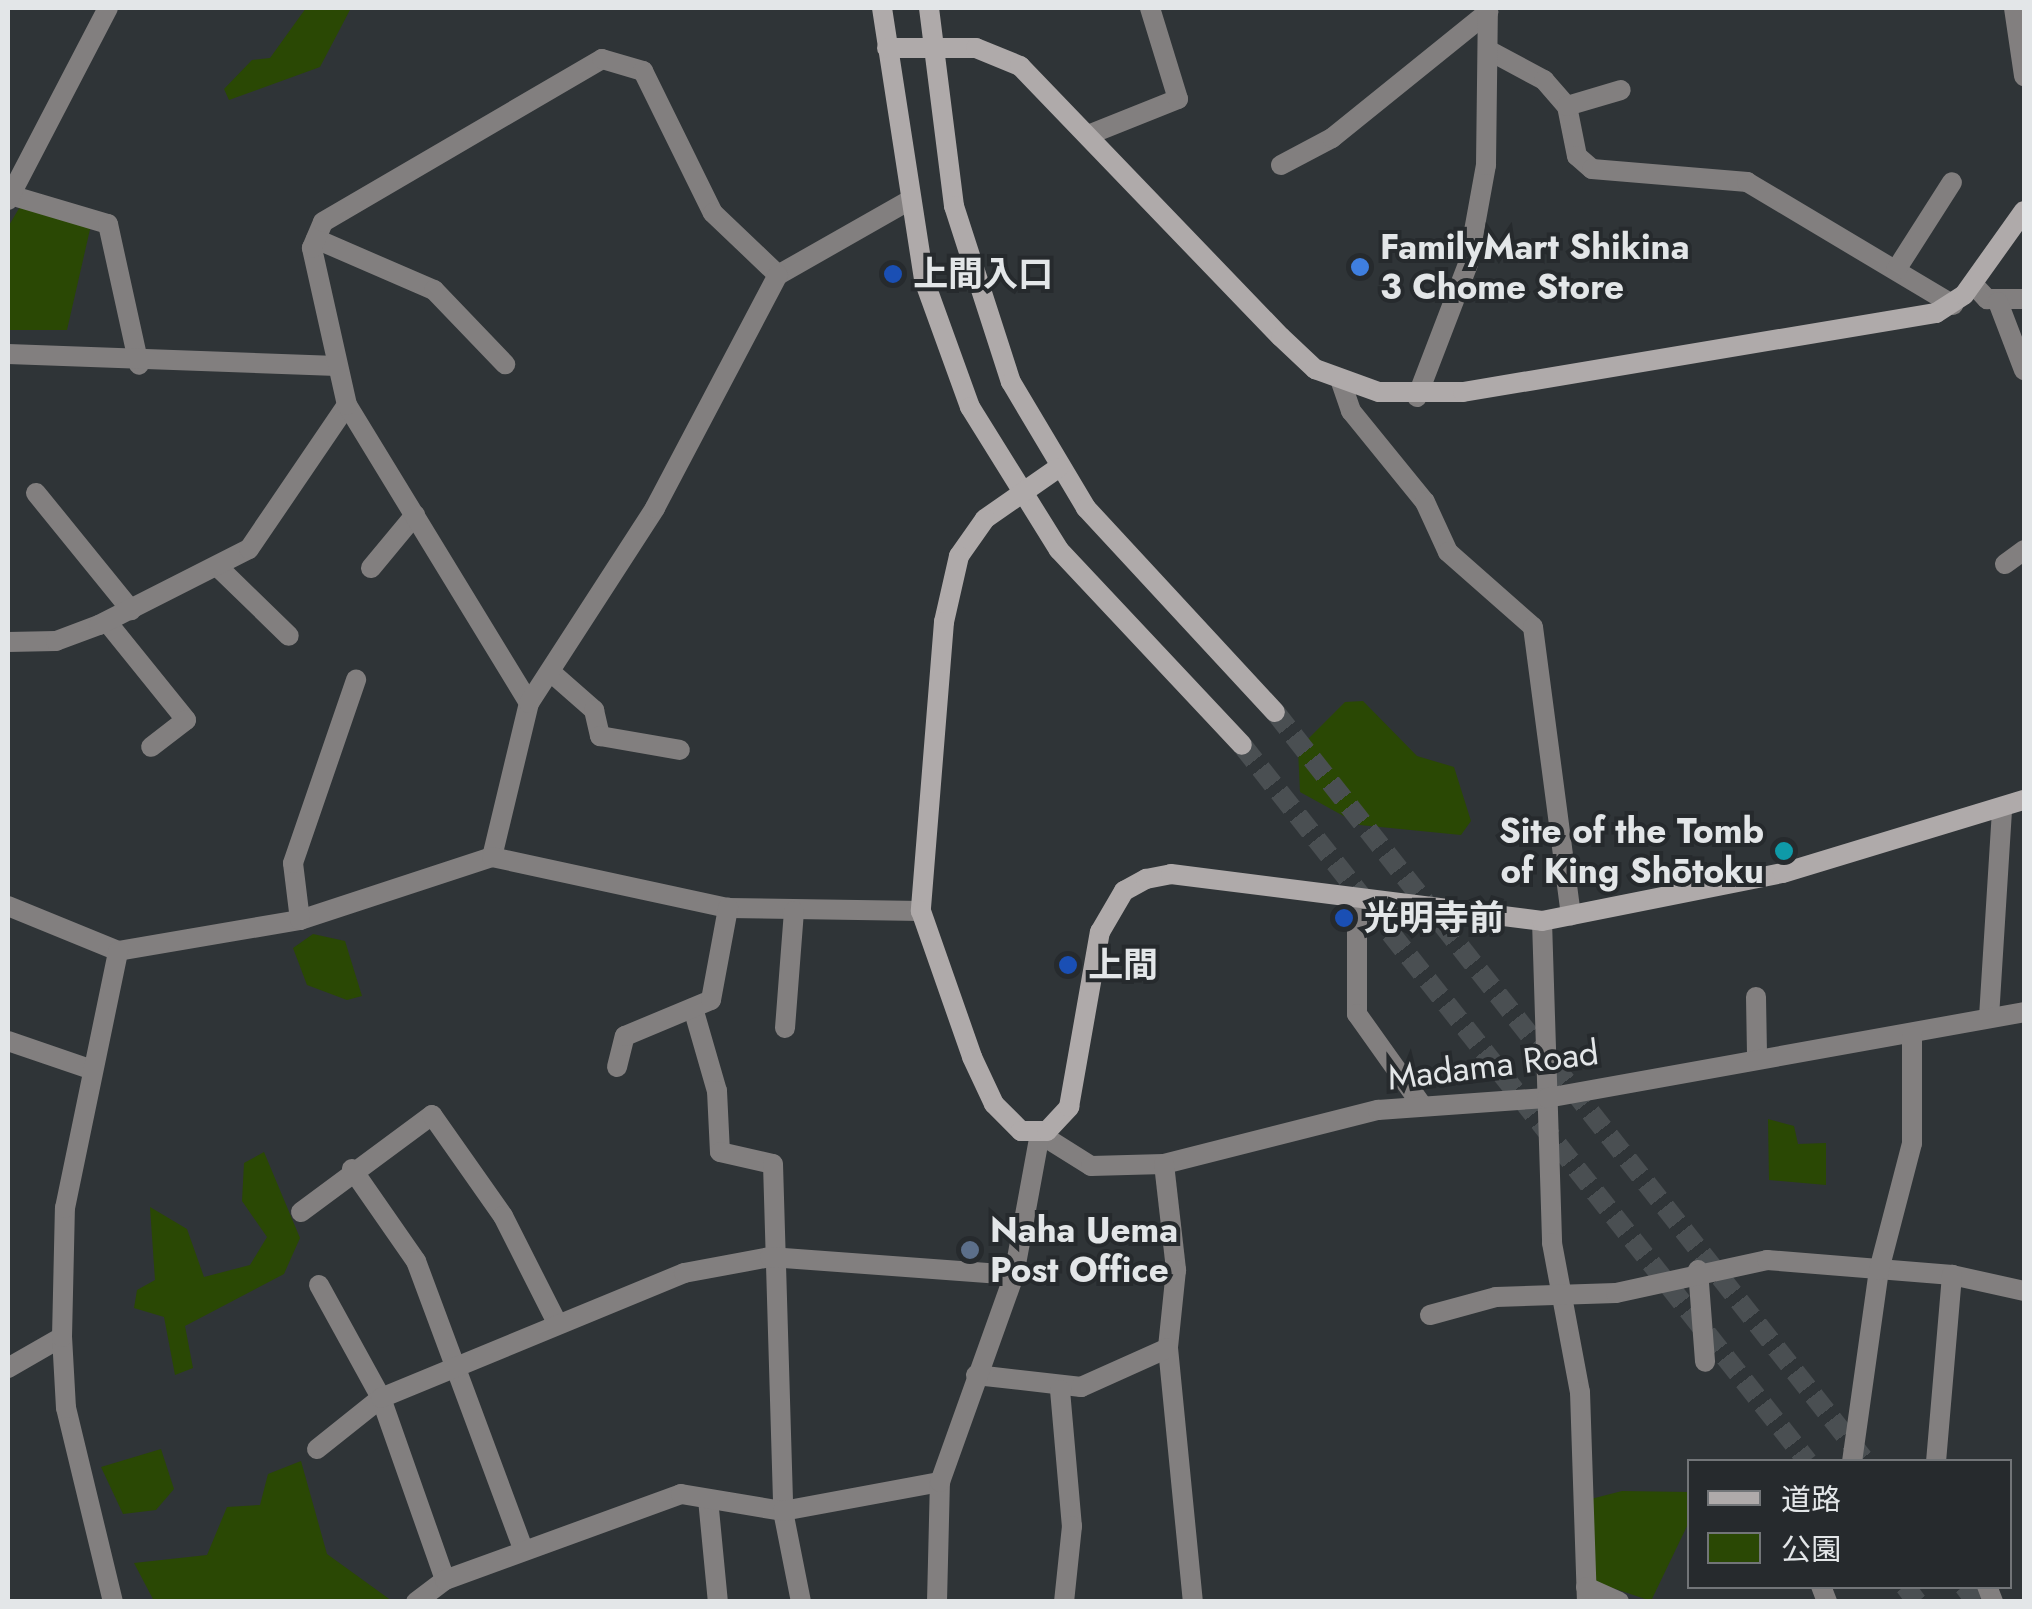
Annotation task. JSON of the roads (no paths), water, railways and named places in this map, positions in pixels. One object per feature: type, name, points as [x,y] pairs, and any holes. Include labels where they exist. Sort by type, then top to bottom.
[{"type":"main road","points":[[882,8],[908,200],[936,324],[1018,494],[1124,625],[1242,745]]},
{"type":"main road","points":[[929,8],[966,259],[1011,382],[1058,468],[1159,595],[1274,712]]},
{"type":"main road","points":[[887,48],[934,45],[1004,56],[1088,135],[1281,338],[1341,382],[1417,396],[1953,305],[1973,284],[2024,211]]},
{"type":"main road","points":[[1058,468],[975,528],[955,571],[921,911],[926,946],[994,1104],[1009,1124],[1040,1134],[1075,1093],[1100,932],[1124,891],[1171,874],[1542,921],[1784,872],[2002,810],[2024,800]]},
{"type":"street","points":[[108,8],[9,198],[108,224],[139,365]]},
{"type":"street","points":[[1088,135],[1178,99],[1150,8]]},
{"type":"street","points":[[2014,8],[2024,76]]},
{"type":"street","points":[[1417,396],[1468,264],[1486,164],[1488,10]]},
{"type":"street","points":[[1281,165],[1332,138],[1488,10]]},
{"type":"street","points":[[1488,50],[1544,80],[1567,106],[1576,156],[1592,168],[1747,182],[1953,305]]},
{"type":"street","points":[[529,703],[346,406],[316,239],[323,222],[602,58],[642,71],[714,213],[778,275]]},
{"type":"street","points":[[1567,106],[1621,90]]},
{"type":"street","points":[[1896,270],[1952,182]]},
{"type":"street","points":[[492,858],[529,703],[553,674],[655,508],[778,275],[908,200]]},
{"type":"street","points":[[316,239],[434,290],[505,364]]},
{"type":"street","points":[[1973,284],[1998,302],[2024,370]]},
{"type":"street","points":[[1998,302],[2024,299]]},
{"type":"street","points":[[8,354],[139,365],[337,366]]},
{"type":"street","points":[[1341,382],[1352,411],[1425,502],[1448,552],[1533,627],[1548,692],[1570,916]]},
{"type":"street","points":[[8,642],[56,641],[107,622],[217,566],[270,530],[346,406]]},
{"type":"street","points":[[36,493],[131,610]]},
{"type":"street","points":[[371,568],[415,516]]},
{"type":"street","points":[[2004,564],[2024,550]]},
{"type":"street","points":[[217,566],[290,636]]},
{"type":"street","points":[[107,622],[186,720],[152,747]]},
{"type":"street","points":[[553,674],[594,710],[600,736],[680,750]]},
{"type":"street","points":[[300,920],[296,851],[356,680]]},
{"type":"street","points":[[1989,1017],[2002,810]]},
{"type":"street","points":[[8,906],[118,951],[300,920],[492,858],[728,908],[921,911]]},
{"type":"street","points":[[1357,900],[1356,1014],[1421,1104]]},
{"type":"street","points":[[617,1067],[624,1036],[711,1000],[728,908]]},
{"type":"street","points":[[785,1028],[794,911]]},
{"type":"street","points":[[1542,921],[1552,1243],[1580,1392],[1586,1594],[1620,1602]]},
{"type":"street","points":[[113,1602],[66,1408],[62,1337],[65,1208],[87,1068],[118,951]]},
{"type":"street","points":[[1756,997],[1757,1054]]},
{"type":"street","points":[[692,1008],[718,1091],[720,1152],[773,1164],[770,1258],[782,1510],[801,1602]]},
{"type":"street","name":"Madama Road","points":[[1040,1134],[1091,1166],[1164,1164],[1421,1104],[1548,1098],[1757,1054],[1912,1036],[2024,1012]]},
{"type":"street","points":[[1852,1459],[1879,1270],[1912,1143],[1912,1036]]},
{"type":"street","points":[[8,1041],[87,1068]]},
{"type":"street","points":[[302,1212],[352,1169],[432,1115],[503,1216],[557,1322]]},
{"type":"street","points":[[937,1602],[940,1482],[1014,1275],[1040,1134]]},
{"type":"street","points":[[1164,1164],[1176,1270],[1168,1348],[1194,1602]]},
{"type":"street","points":[[352,1169],[416,1260],[460,1361],[524,1551]]},
{"type":"street","points":[[317,1449],[381,1398],[460,1361],[684,1272],[770,1258],[1014,1275]]},
{"type":"street","points":[[1430,1315],[1496,1297],[1616,1293],[1698,1270],[1767,1260],[1952,1275],[2024,1291]]},
{"type":"street","points":[[1698,1270],[1706,1362]]},
{"type":"street","points":[[1936,1459],[1952,1275]]},
{"type":"street","points":[[319,1285],[381,1398],[444,1580]]},
{"type":"street","points":[[8,1368],[62,1337]]},
{"type":"street","points":[[976,1375],[1060,1390],[1168,1348]]},
{"type":"street","points":[[1060,1390],[1072,1526],[1064,1602]]},
{"type":"street","points":[[416,1602],[444,1580],[681,1494],[782,1510],[940,1482]]},
{"type":"street","points":[[708,1499],[718,1602]]},
{"type":"tunnel","points":[[1275,712],[1864,1459]]},
{"type":"tunnel","points":[[1242,745],[1806,1459]]},
{"type":"tunnel","points":[[1907,1589],[1917,1602]]},
{"type":"tunnel","points":[[1966,1589],[1976,1602]]},
{"type":"place","name":"FamilyMart Shikina 3 Chome Store","points":[[1360,267]]},
{"type":"place","name":"上間入口","points":[[893,274]]},
{"type":"place","name":"Site of the Tomb of King Shōtoku","points":[[1784,851]]},
{"type":"place","name":"光明寺前","points":[[1344,918]]},
{"type":"place","name":"上間","points":[[1068,965]]},
{"type":"place","name":"Naha Uema Post Office","points":[[970,1250]]}]
